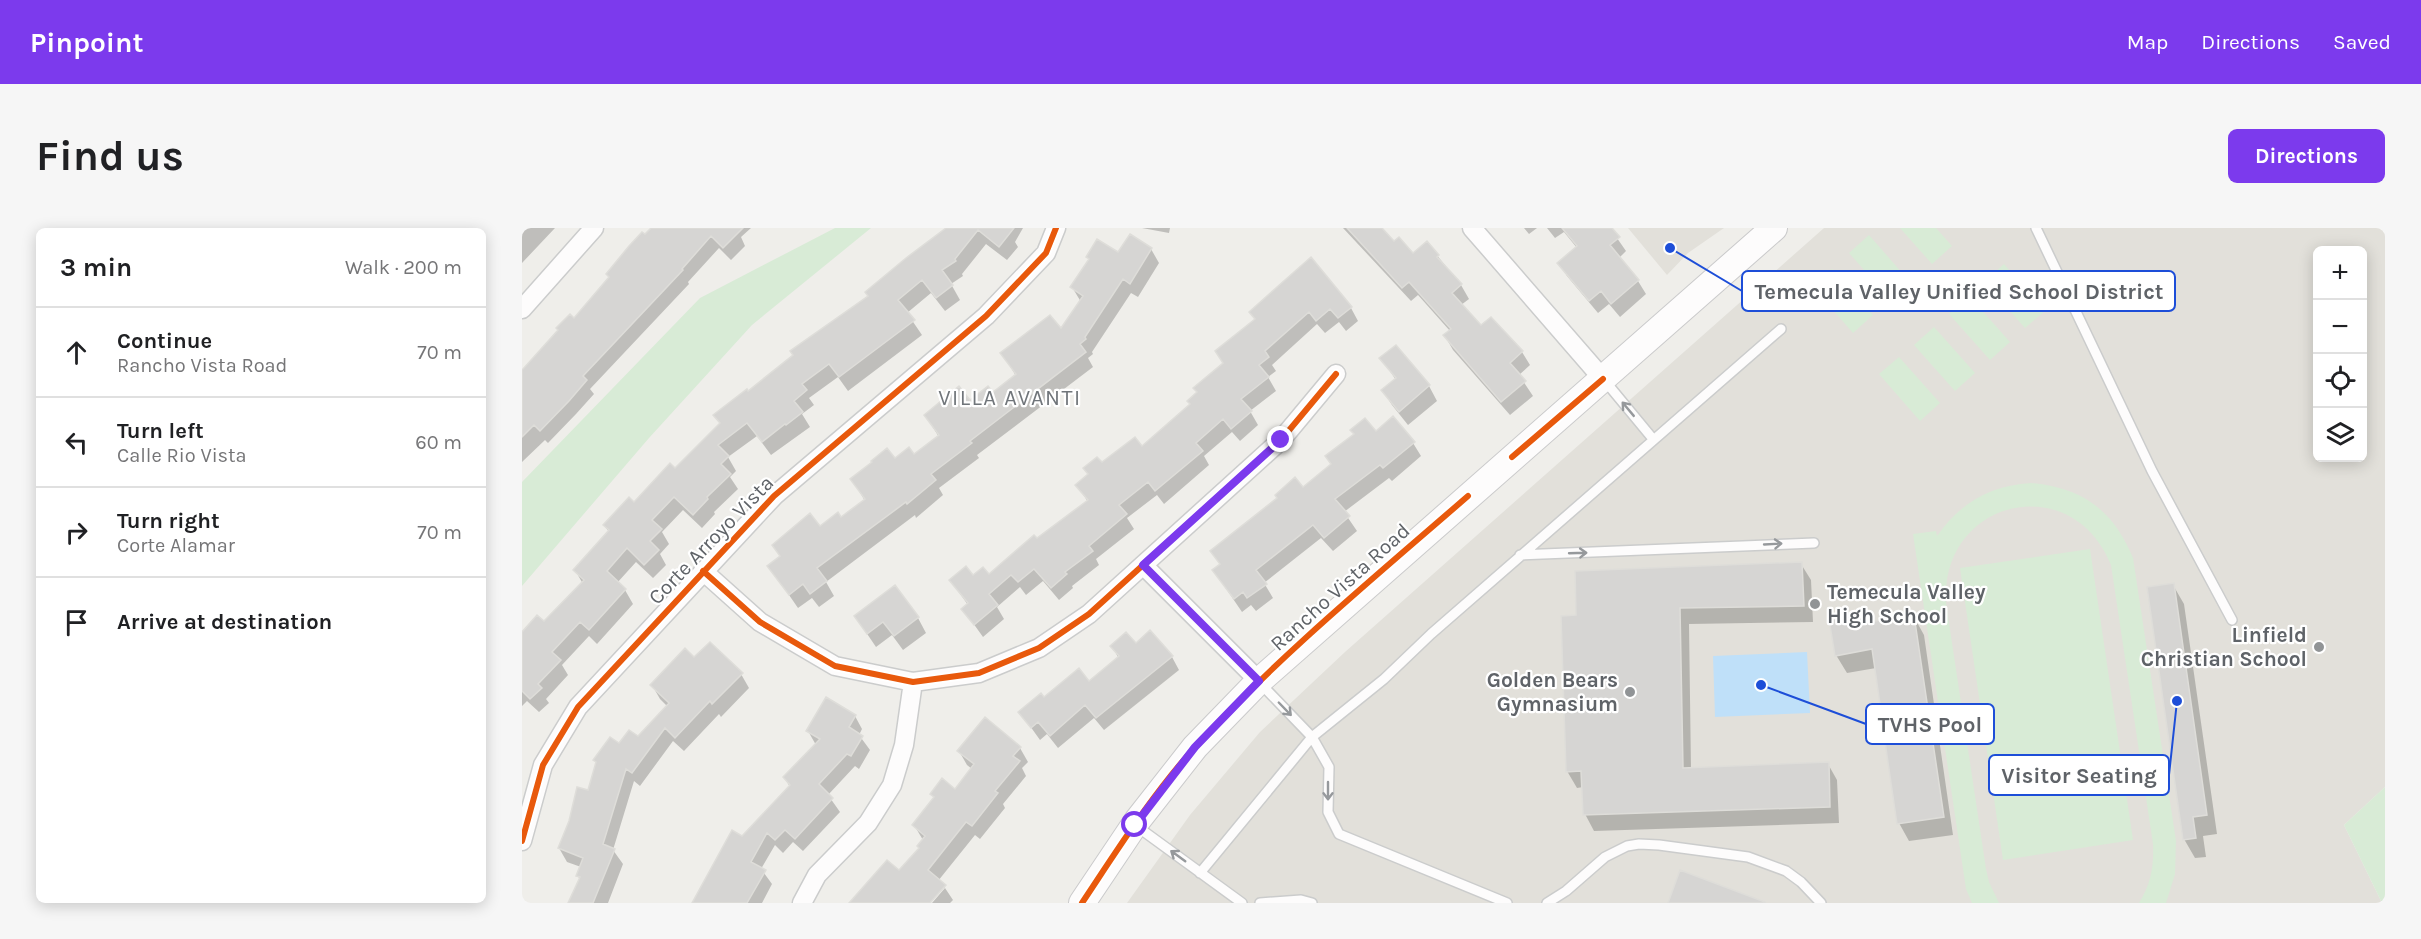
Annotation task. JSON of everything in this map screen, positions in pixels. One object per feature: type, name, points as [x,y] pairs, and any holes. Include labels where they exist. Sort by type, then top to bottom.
[{"type":"main road","name":"Rancho Vista Road","points":[[1082,903],[1135,825],[1195,747],[1259,681],[1774,228]]},
{"type":"street","points":[[522,309],[594,228]]},
{"type":"street","name":"Corte Arroyo Vista","points":[[522,841],[543,765],[578,707],[774,496],[986,316],[1046,253],[1056,228]]},
{"type":"street","points":[[1472,228],[1603,379]]},
{"type":"street","points":[[703,571],[760,622],[835,666],[913,682],[979,673],[1039,648],[1089,614],[1281,440],[1336,374]]},
{"type":"street","points":[[1143,565],[1259,681]]},
{"type":"street","points":[[802,903],[817,875],[868,823],[892,785],[904,745],[913,682]]},
{"type":"lane","points":[[2036,228],[2151,471],[2232,620]]},
{"type":"lane","points":[[1200,873],[1312,737],[1384,679],[1520,555],[1781,329]]},
{"type":"lane","points":[[1603,379],[1653,439]]},
{"type":"lane","points":[[1520,555],[1814,543]]},
{"type":"lane","points":[[1259,681],[1312,737],[1329,767],[1328,812],[1339,834],[1507,903]]},
{"type":"lane","points":[[1135,825],[1242,903]]},
{"type":"lane","points":[[1547,903],[1566,891],[1605,857],[1628,846],[1639,844],[1748,857],[1786,871],[1801,882],[1821,903]]},
{"type":"lane","points":[[1260,903],[1301,900],[1312,903]]},
{"type":"shaded area","points":[[1628,228],[1724,228],[1688,253],[1667,275]]},
{"type":"shaded area","name":"Temecula Valley High School","points":[[1824,228],[2385,228],[2385,787],[2344,825],[2382,903],[1127,903],[1190,815],[1260,732],[1345,652]]},
{"type":"green space","points":[[835,228],[871,228],[752,325],[649,438],[522,586],[522,482],[700,298]]},
{"type":"green space","points":[[1900,228],[1936,228],[1952,246],[1932,264]]},
{"type":"green space","points":[[1869,235],[1910,282],[1890,299],[1849,253]]},
{"type":"green space","points":[[2004,264],[2045,311],[2025,328],[1984,282]]},
{"type":"green space","points":[[1832,269],[1873,315],[1853,333],[1812,286]]},
{"type":"green space","points":[[1969,296],[2010,342],[1990,360],[1949,314]]},
{"type":"green space","points":[[1934,327],[1975,373],[1955,391],[1914,345]]},
{"type":"green space","points":[[1899,357],[1940,403],[1920,421],[1879,374]]},
{"type":"green space","points":[[2031,483],[2066,490],[2094,504],[2116,527],[2133,558],[2176,841],[2175,874],[2166,903],[2139,903],[2151,875],[2153,844],[2111,565],[2092,535],[2068,515],[2040,507],[2012,509],[1985,520],[1964,540],[1950,568],[1946,603],[1986,869],[1989,882],[1999,903],[1972,903],[1966,889],[1913,534],[1936,531],[1937,536],[1956,514],[1978,498],[2002,488]]},
{"type":"green space","points":[[2090,549],[2133,840],[2003,860],[1960,568]]},
{"type":"green space","points":[[2385,787],[2385,903],[2382,903],[2344,825]]},
{"type":"water","points":[[1807,652],[1810,713],[1715,717],[1713,656]]},
{"type":"building","points":[[651,228],[743,228],[723,248],[711,236],[683,270],[583,376],[587,380],[569,401],[540,431],[534,425],[522,437],[522,370],[570,314],[574,318],[609,277],[606,274],[629,246],[642,232],[645,234]]},
{"type":"building","points":[[946,228],[1014,228],[999,247],[978,230],[955,259],[956,261],[942,270],[953,285],[936,298],[922,280],[898,300],[915,320],[839,377],[829,364],[802,384],[807,390],[794,401],[803,412],[786,425],[762,442],[747,423],[718,445],[729,456],[721,464],[731,474],[707,497],[708,499],[693,515],[674,497],[652,520],[662,529],[650,541],[659,550],[644,565],[627,548],[607,571],[626,589],[589,630],[580,622],[552,652],[561,660],[538,684],[542,688],[530,699],[522,691],[522,632],[537,615],[544,621],[584,580],[573,570],[609,530],[603,525],[629,497],[634,502],[670,463],[675,468],[720,423],[713,415],[793,355],[790,351],[868,296],[865,292]]},
{"type":"building","points":[[1347,228],[1382,228],[1394,241],[1399,237],[1413,253],[1427,241],[1439,255],[1437,257],[1462,284],[1452,293],[1481,325],[1491,317],[1523,351],[1510,363],[1526,381],[1501,402],[1443,335],[1451,329],[1409,282],[1402,288]]},
{"type":"building","points":[[1562,228],[1612,228],[1620,237],[1610,245],[1639,280],[1611,304],[1601,291],[1589,301],[1557,263],[1577,246]]},
{"type":"building","points":[[1130,234],[1152,248],[1130,284],[1123,279],[1085,337],[1086,339],[1080,344],[1086,352],[970,441],[972,443],[931,474],[936,480],[907,504],[906,502],[817,568],[827,581],[810,594],[803,584],[789,595],[767,566],[780,556],[772,545],[810,513],[820,526],[838,512],[841,517],[865,499],[850,479],[887,448],[895,458],[909,447],[914,454],[939,435],[924,415],[959,386],[970,400],[988,386],[993,392],[1016,374],[1000,353],[1050,315],[1061,328],[1083,296],[1070,287],[1089,259],[1086,257],[1097,239],[1118,252]]},
{"type":"building","points":[[1311,257],[1352,307],[1338,318],[1330,309],[1316,321],[1309,312],[1265,351],[1269,357],[1259,365],[1269,377],[1241,399],[1252,411],[1231,429],[1223,419],[1196,443],[1203,451],[1155,491],[1148,482],[1119,505],[1127,514],[1089,546],[1093,551],[1065,572],[1067,574],[1051,588],[1034,569],[1018,582],[1011,575],[989,594],[998,605],[974,625],[961,609],[968,603],[949,580],[966,566],[973,575],[983,567],[989,574],[1034,535],[1037,538],[1088,500],[1075,485],[1088,474],[1083,468],[1097,457],[1102,462],[1135,437],[1142,446],[1190,404],[1187,401],[1197,392],[1193,388],[1223,363],[1215,351],[1255,319],[1249,312]]},
{"type":"building","points":[[1396,345],[1430,385],[1399,412],[1381,390],[1396,378],[1379,358]]},
{"type":"building","points":[[1393,416],[1415,442],[1383,468],[1380,465],[1335,499],[1350,516],[1324,538],[1313,525],[1256,570],[1267,584],[1247,598],[1243,592],[1234,599],[1212,570],[1220,564],[1210,551],[1277,498],[1275,495],[1295,477],[1303,487],[1331,464],[1325,456],[1354,434],[1350,430],[1365,418],[1376,431]]},
{"type":"building","points":[[1802,562],[1804,606],[1680,608],[1683,768],[1829,762],[1830,807],[1583,815],[1581,771],[1566,772],[1561,616],[1576,615],[1575,571]]},
{"type":"building","points":[[2174,583],[2207,815],[2193,817],[2196,838],[2183,840],[2147,587]]},
{"type":"building","points":[[895,585],[919,617],[894,636],[883,622],[867,634],[854,616]]},
{"type":"building","points":[[1854,615],[1856,624],[1914,615],[1944,817],[1897,824],[1884,735],[1881,735],[1878,712],[1881,711],[1872,649],[1835,656],[1829,619]]},
{"type":"building","points":[[1150,630],[1173,656],[1096,718],[1085,705],[1050,736],[1038,722],[1031,728],[1018,712],[1041,693],[1044,697],[1079,668],[1089,681],[1119,656],[1110,646],[1126,632],[1136,643]]},
{"type":"building","points":[[710,642],[743,673],[712,704],[710,701],[675,738],[665,728],[632,773],[626,769],[603,844],[615,849],[593,903],[568,903],[580,877],[576,876],[583,858],[558,848],[569,821],[577,787],[588,790],[596,762],[593,760],[610,737],[619,743],[629,730],[638,736],[669,703],[650,685],[685,648],[694,657]]},
{"type":"building","points":[[826,697],[856,715],[849,727],[863,736],[851,756],[847,754],[819,784],[833,798],[795,839],[785,830],[775,840],[767,833],[751,862],[766,870],[747,903],[692,903],[732,830],[742,836],[790,785],[783,777],[820,739],[806,731]]},
{"type":"building","points":[[985,717],[1021,747],[1013,756],[1020,761],[995,791],[998,793],[972,826],[966,822],[928,870],[946,885],[930,903],[849,903],[887,860],[899,870],[919,848],[917,846],[925,836],[912,825],[934,797],[930,794],[942,778],[955,789],[974,764],[957,751]]},
{"type":"building","points":[[1680,870],[1765,902],[1765,903],[1668,903]]},
{"type":"cycle path","points":[[522,841],[543,765],[578,707],[774,496],[986,316],[1046,253],[1056,228]]},
{"type":"cycle path","points":[[703,571],[760,622],[835,666],[913,682],[979,673],[1039,648],[1089,614],[1281,440],[1336,374]]},
{"type":"cycle path","points":[[1512,457],[1603,379]]},
{"type":"cycle path","points":[[1082,903],[1151,802],[1197,745],[1261,679],[1468,496]]},
{"type":"place","name":"Temecula Valley Unified School District","points":[[1670,248]]},
{"type":"place","name":"Temecula Valley High School","points":[[1815,604]]},
{"type":"place","name":"Linfield Christian School","points":[[2319,647]]},
{"type":"place","name":"TVHS Pool","points":[[1761,685]]},
{"type":"place","name":"Golden Bears Gymnasium","points":[[1630,692]]},
{"type":"place","name":"Visitor Seating","points":[[2177,701]]},
{"type":"district","name":"VILLA AVANTI","points":[[1010,398]]},
{"type":"route","points":[[1135,825],[1195,747],[1259,681],[1143,565],[1281,440]]}]
